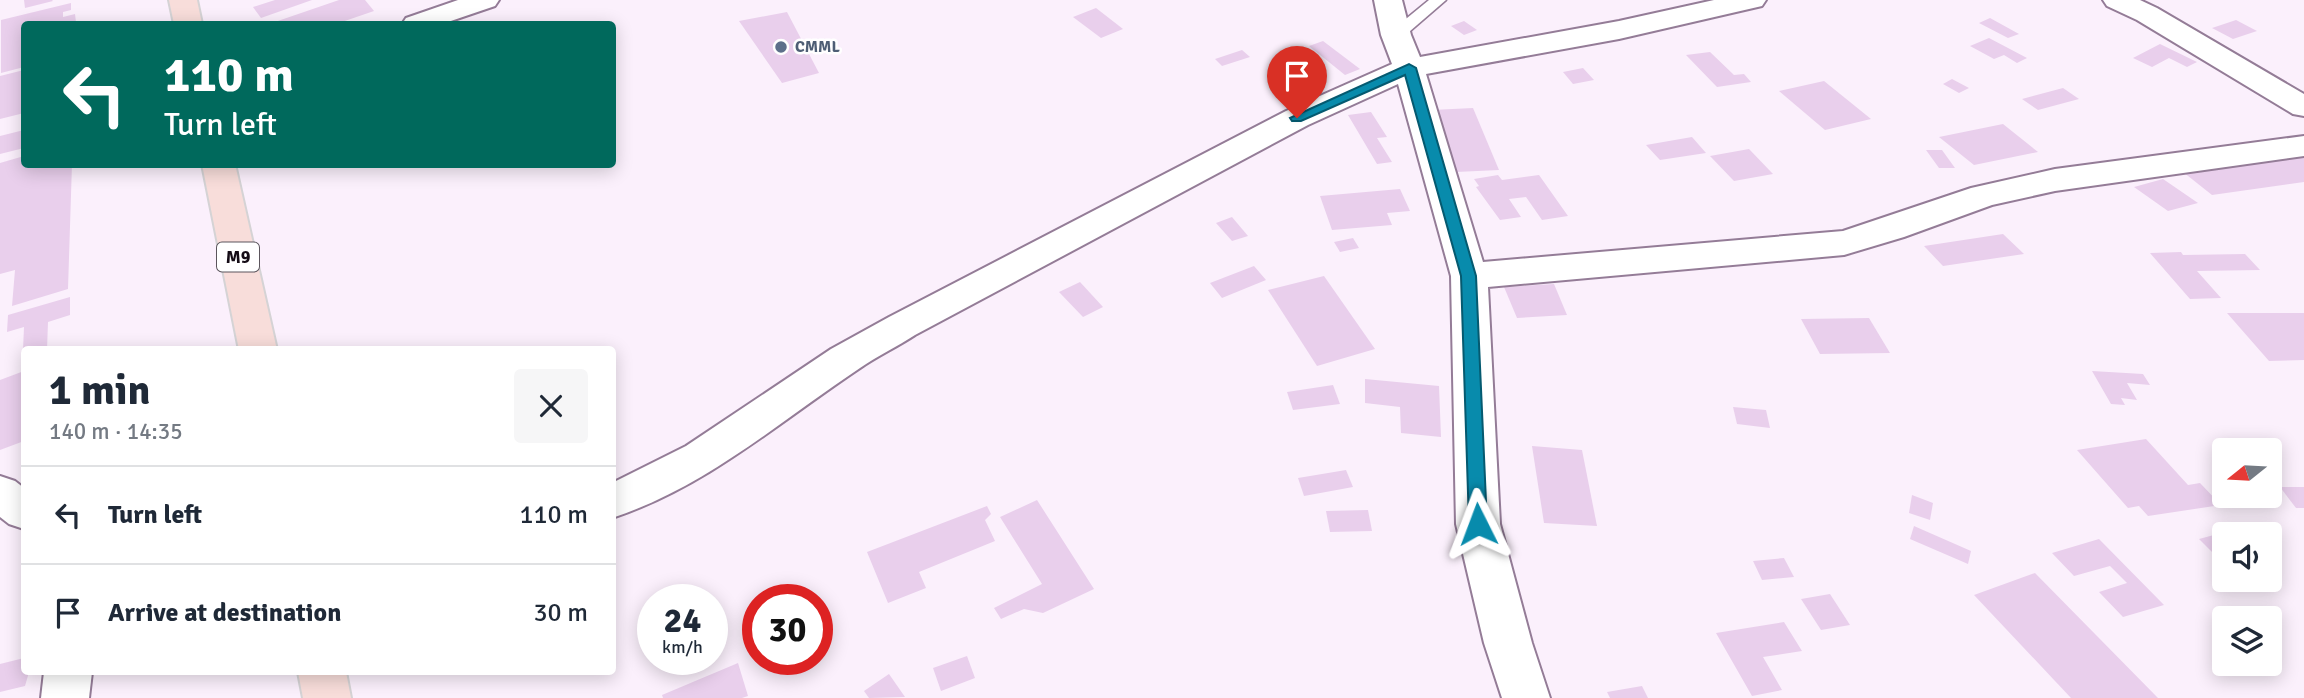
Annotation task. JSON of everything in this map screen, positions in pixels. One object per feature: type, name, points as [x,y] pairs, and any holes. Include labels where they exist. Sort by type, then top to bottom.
[{"type":"main road","points":[[183,0],[187,21]]},
{"type":"main road","name":"M9","points":[[219,168],[257,346]]},
{"type":"main road","points":[[323,675],[327,698]]},
{"type":"street","points":[[424,21],[485,0]]},
{"type":"street","points":[[616,500],[647,489],[755,425],[839,362],[902,326],[1297,118],[1398,34],[1619,30],[1752,0]]},
{"type":"street","points":[[2117,0],[2147,14],[2304,107]]},
{"type":"street","points":[[1398,34],[1469,276],[1478,524],[1508,643],[1526,698]]},
{"type":"street","points":[[1469,276],[1844,243],[1892,229],[1983,196],[2055,180],[2304,146]]},
{"type":"street","points":[[0,492],[21,510]]},
{"type":"street","points":[[65,698],[68,675]]},
{"type":"lane","points":[[1398,34],[1438,0]]},
{"type":"building","points":[[24,0],[52,0],[53,1],[25,8]]},
{"type":"building","points":[[275,0],[312,0],[261,18],[253,7]]},
{"type":"building","points":[[339,0],[365,0],[374,11],[345,21],[278,21]]},
{"type":"building","points":[[71,3],[71,10],[63,12],[63,17],[75,14],[76,21],[21,21],[21,68],[1,73],[1,20]]},
{"type":"building","points":[[1096,8],[1123,29],[1101,38],[1073,17]]},
{"type":"building","points":[[787,12],[819,73],[782,83],[739,21]]},
{"type":"building","points":[[1990,18],[2019,34],[2008,38],[1979,23]]},
{"type":"building","points":[[2236,20],[2257,31],[2233,39],[2212,28]]},
{"type":"building","points":[[1464,21],[1477,30],[1464,35],[1451,26]]},
{"type":"building","points":[[1989,38],[2027,58],[2017,63],[2004,55],[1994,59],[1970,46]]},
{"type":"building","points":[[1323,41],[1360,69],[1345,75],[1309,46]]},
{"type":"building","points":[[2160,44],[2197,62],[2187,67],[2169,58],[2152,67],[2133,58]]},
{"type":"building","points":[[1242,50],[1250,57],[1222,66],[1215,59]]},
{"type":"building","points":[[1710,52],[1734,75],[1744,74],[1751,82],[1717,87],[1686,55]]},
{"type":"building","points":[[1583,68],[1594,80],[1573,84],[1563,72]]},
{"type":"building","points":[[21,71],[21,114],[0,119],[0,76]]},
{"type":"building","points":[[1952,79],[1969,88],[1959,93],[1943,84]]},
{"type":"building","points":[[1824,81],[1871,119],[1825,130],[1779,91]]},
{"type":"building","points":[[2063,88],[2079,99],[2038,110],[2022,99]]},
{"type":"building","points":[[1473,108],[1499,170],[1456,172],[1432,110]]},
{"type":"building","points":[[1371,112],[1387,137],[1377,138],[1392,162],[1377,164],[1348,115]]},
{"type":"building","points":[[2003,124],[2038,152],[1974,165],[1939,137]]},
{"type":"building","points":[[21,131],[21,149],[0,154],[0,136]]},
{"type":"building","points":[[1692,137],[1706,153],[1660,160],[1646,145]]},
{"type":"building","points":[[1749,149],[1773,174],[1734,181],[1710,156]]},
{"type":"building","points":[[1926,150],[1942,150],[1955,168],[1939,168]]},
{"type":"building","points":[[2304,151],[2304,182],[2212,195],[2178,168]]},
{"type":"building","points":[[21,157],[21,168],[72,168],[68,289],[12,306],[15,270],[0,274],[0,163]]},
{"type":"building","points":[[1498,175],[1502,180],[1539,175],[1568,216],[1542,220],[1526,197],[1509,199],[1521,217],[1500,220],[1476,187],[1479,186],[1474,179]]},
{"type":"building","points":[[2163,179],[2198,203],[2168,211],[2134,187]]},
{"type":"building","points":[[1400,189],[1410,211],[1387,213],[1392,225],[1332,230],[1320,196]]},
{"type":"building","points":[[1232,217],[1248,236],[1232,241],[1216,223]]},
{"type":"building","points":[[2003,234],[2024,254],[1943,266],[1924,246]]},
{"type":"building","points":[[1353,238],[1359,248],[1340,252],[1334,242]]},
{"type":"building","points":[[2181,252],[2183,255],[2245,254],[2260,270],[2197,271],[2221,298],[2190,299],[2150,253]]},
{"type":"building","points":[[1254,266],[1266,280],[1222,298],[1210,283]]},
{"type":"building","points":[[1324,276],[1375,349],[1317,366],[1268,290]]},
{"type":"building","points":[[1080,282],[1103,307],[1083,317],[1059,292]]},
{"type":"building","points":[[1554,284],[1567,315],[1517,318],[1504,287]]},
{"type":"building","points":[[70,297],[70,315],[48,322],[47,346],[23,346],[24,327],[7,332],[8,315]]},
{"type":"building","points":[[2227,313],[2304,313],[2304,360],[2269,361]]},
{"type":"building","points":[[1869,318],[1890,353],[1820,354],[1801,319]]},
{"type":"building","points":[[2092,371],[2143,374],[2150,385],[2127,383],[2137,400],[2121,398],[2125,405],[2111,404]]},
{"type":"building","points":[[21,372],[21,442],[0,450],[0,380]]},
{"type":"building","points":[[1365,379],[1439,386],[1441,437],[1401,433],[1400,407],[1365,403]]},
{"type":"building","points":[[1333,385],[1340,404],[1293,410],[1287,392]]},
{"type":"building","points":[[1733,407],[1766,410],[1770,428],[1737,424]]},
{"type":"building","points":[[2146,439],[2188,485],[2200,483],[2212,496],[2212,506],[2148,516],[2139,506],[2128,508],[2077,450]]},
{"type":"building","points":[[1532,446],[1582,450],[1597,526],[1544,523]]},
{"type":"building","points":[[1346,470],[1353,487],[1304,496],[1298,478]]},
{"type":"building","points":[[2282,487],[2304,487],[2304,508],[2296,508]]},
{"type":"building","points":[[1912,495],[1933,503],[1930,520],[1909,513]]},
{"type":"building","points":[[1037,500],[1094,589],[1043,613],[1024,609],[1001,619],[994,608],[1042,584],[1000,517]]},
{"type":"building","points":[[987,506],[991,514],[985,520],[995,541],[919,572],[926,588],[888,603],[867,552]]},
{"type":"building","points":[[1368,510],[1372,531],[1330,532],[1326,511]]},
{"type":"building","points":[[1914,526],[1971,551],[1968,564],[1910,539]]},
{"type":"building","points":[[2212,536],[2212,552],[2199,539]]},
{"type":"building","points":[[2099,539],[2164,605],[2123,617],[2099,592],[2127,583],[2110,566],[2074,576],[2052,553]]},
{"type":"building","points":[[1784,558],[1794,577],[1762,580],[1753,561]]},
{"type":"building","points":[[2035,573],[2158,698],[2071,698],[1974,595]]},
{"type":"building","points":[[1830,594],[1850,625],[1821,630],[1801,599]]},
{"type":"building","points":[[1784,622],[1802,651],[1763,657],[1782,690],[1752,696],[1716,633]]},
{"type":"building","points":[[967,656],[975,678],[941,691],[933,668]]},
{"type":"building","points":[[21,659],[21,675],[28,675],[25,686],[0,692],[0,664]]},
{"type":"building","points":[[738,663],[748,696],[663,698],[662,695],[710,675],[728,675],[728,667]]},
{"type":"building","points":[[889,674],[905,697],[869,698],[864,691]]},
{"type":"building","points":[[1642,686],[1648,698],[1610,698],[1607,692]]},
{"type":"place","name":"CMML","points":[[781,47]]},
{"type":"route","points":[[1297,118],[1409,68],[1469,276],[1478,524]]}]
